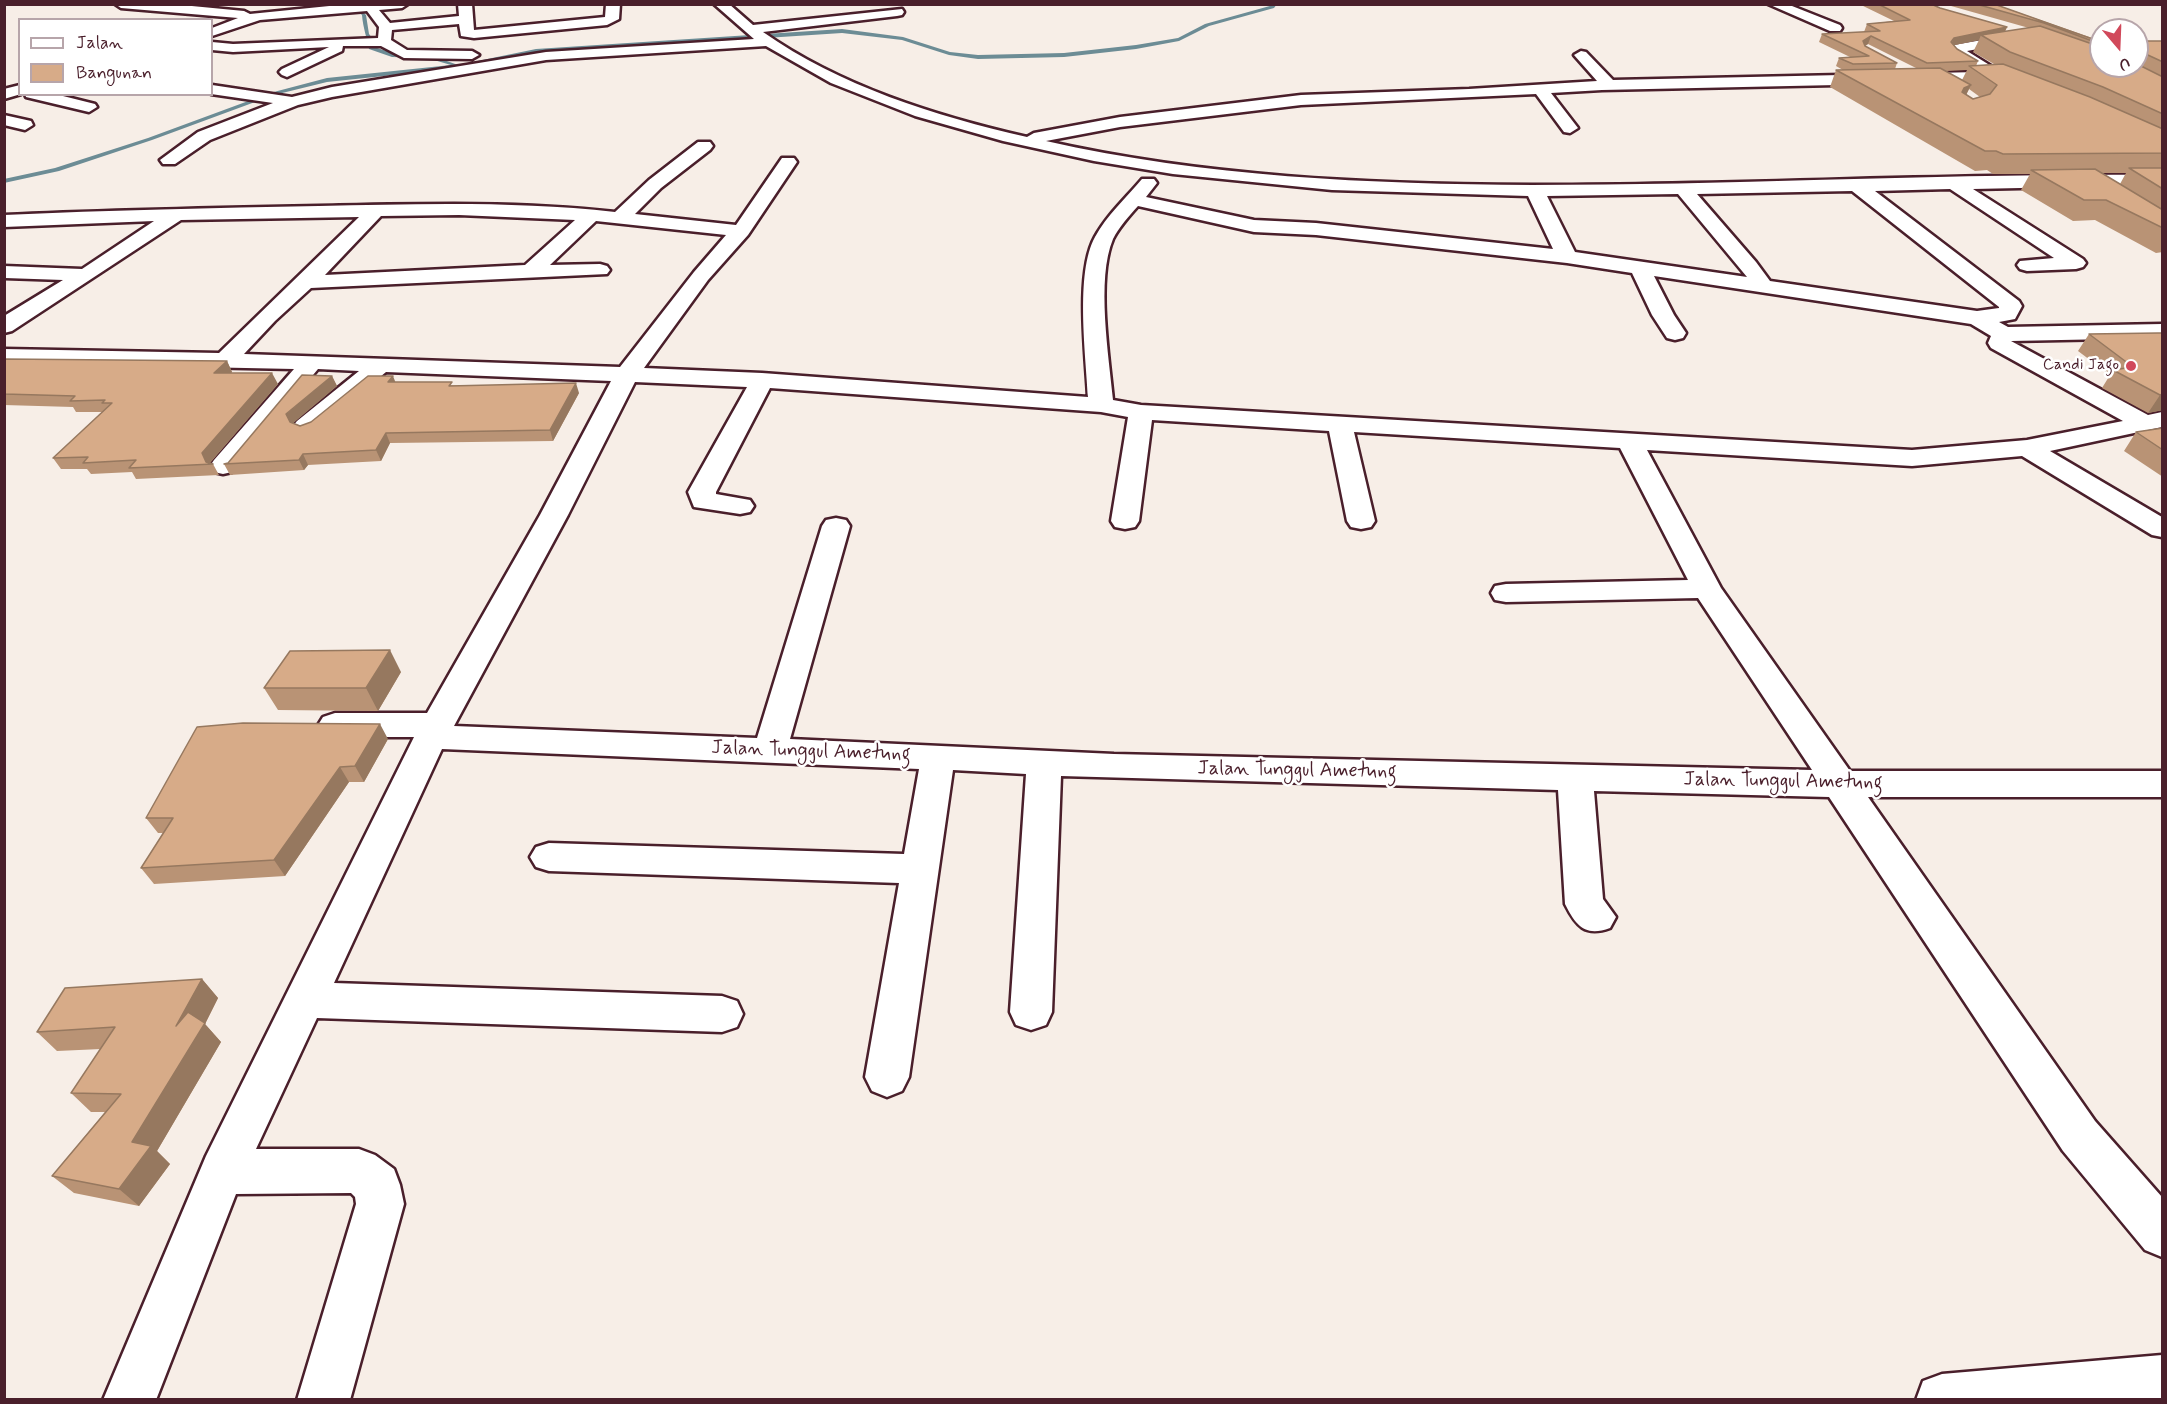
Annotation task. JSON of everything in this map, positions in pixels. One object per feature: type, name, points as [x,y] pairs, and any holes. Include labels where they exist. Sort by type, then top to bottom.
[{"type":"street","points":[[121,4],[258,16],[402,4]]},
{"type":"street","points":[[465,4],[466,33],[474,34],[599,22],[612,19],[613,4]]},
{"type":"street","points":[[720,4],[760,36],[808,65],[864,92],[1021,142],[1160,168],[1290,183],[1387,188],[1535,190],[2163,180]]},
{"type":"street","points":[[1774,4],[1835,28]]},
{"type":"street","points":[[367,6],[378,32],[404,54],[461,56],[519,49],[760,36]]},
{"type":"street","points":[[150,18],[183,11]]},
{"type":"street","points":[[169,160],[204,136],[293,101],[532,58],[760,36],[897,12]]},
{"type":"street","points":[[213,32],[258,16]]},
{"type":"street","points":[[287,72],[349,42],[378,32],[466,19]]},
{"type":"street","points":[[1996,26],[2030,36],[1962,47],[1957,50],[1996,74],[2014,81]]},
{"type":"street","points":[[213,46],[233,48],[349,42]]},
{"type":"street","points":[[235,62],[266,46]]},
{"type":"street","points":[[1581,55],[1609,85]]},
{"type":"street","points":[[1898,66],[1918,77]]},
{"type":"street","points":[[1667,68],[1660,70],[1676,83]]},
{"type":"street","points":[[1021,142],[1053,133],[1120,122],[1300,100],[1609,85],[1978,77],[1996,74]]},
{"type":"street","points":[[1934,77],[1962,92]]},
{"type":"street","points":[[1540,89],[1570,128]]},
{"type":"street","points":[[213,90],[293,101]]},
{"type":"street","points":[[37,96],[89,107]]},
{"type":"street","points":[[4,120],[26,125]]},
{"type":"street","points":[[620,218],[655,184],[704,146]]},
{"type":"street","points":[[129,1400],[222,1172],[303,1000],[435,731],[554,515],[626,376],[701,276],[741,231],[788,162]]},
{"type":"street","points":[[1101,405],[1095,312],[1098,255],[1103,239],[1160,168]]},
{"type":"street","points":[[2089,181],[2114,197]]},
{"type":"street","points":[[1953,183],[1991,210],[2076,263],[2027,265]]},
{"type":"street","points":[[1135,200],[1254,226],[1316,229],[1567,257],[1977,318],[2007,314],[2011,306],[1856,185]]},
{"type":"street","points":[[1683,189],[1749,266],[1762,286]]},
{"type":"street","points":[[1535,190],[1567,257]]},
{"type":"street","points":[[98,216],[116,201]]},
{"type":"street","points":[[226,359],[377,209]]},
{"type":"street","points":[[4,221],[98,216],[459,209],[592,215],[741,231]]},
{"type":"street","points":[[531,271],[592,215]]},
{"type":"street","points":[[4,326],[174,216]]},
{"type":"street","points":[[1640,268],[1663,315],[1675,333]]},
{"type":"street","points":[[306,282],[531,271],[600,270]]},
{"type":"street","points":[[5,272],[86,275]]},
{"type":"street","points":[[1977,318],[2003,334],[2163,331]]},
{"type":"street","points":[[2003,334],[1999,343],[2153,421]]},
{"type":"street","points":[[4,356],[226,359],[762,380],[1101,405],[1141,412],[1912,458],[2026,448],[2153,421]]},
{"type":"street","points":[[223,466],[312,362]]},
{"type":"street","points":[[306,426],[379,366]]},
{"type":"street","points":[[740,506],[704,501],[702,492],[762,380]]},
{"type":"street","points":[[1125,521],[1141,412]]},
{"type":"street","points":[[1340,424],[1361,521]]},
{"type":"street","points":[[1629,441],[1707,589],[2079,1136],[2163,1233]]},
{"type":"street","points":[[2026,448],[2163,529]]},
{"type":"street","points":[[770,750],[836,526]]},
{"type":"street","points":[[1506,593],[1707,589]]},
{"type":"street","name":"Jalan Tunggul Ametung","points":[[307,725],[1044,763],[1840,784],[2163,784]]},
{"type":"street","points":[[887,1077],[938,757]]},
{"type":"street","points":[[1031,1012],[1044,763]]},
{"type":"street","points":[[1575,778],[1584,904],[1596,917]]},
{"type":"street","points":[[549,857],[920,869]]},
{"type":"street","points":[[303,1000],[722,1014]]},
{"type":"street","points":[[222,1172],[359,1171],[377,1185],[380,1204],[323,1400]]},
{"type":"street","points":[[1942,1400],[2163,1381]]},
{"type":"building","points":[[1878,4],[1931,4],[2007,27],[1954,38],[1951,42],[1957,49],[1978,61],[1927,63],[1871,36],[1863,41],[1865,46],[1897,63],[1853,64],[1839,58],[1869,56],[1822,34],[1880,31],[1867,24],[1910,20]]},
{"type":"building","points":[[1976,4],[1994,4],[2089,38],[2089,40],[2044,23]]},
{"type":"building","points":[[2040,26],[2089,43],[2089,78],[2149,78],[2149,70],[2163,77],[2163,114],[2103,87],[2010,52],[1981,35]]},
{"type":"building","points":[[2149,41],[2163,41],[2163,62],[2149,56]]},
{"type":"building","points":[[2003,64],[2090,97],[2163,129],[2163,153],[2003,154],[1996,151],[1985,151],[1836,70],[1940,68],[1971,85],[1964,88],[1962,92],[1973,99],[1990,94],[1997,85],[1969,66]]},
{"type":"building","points":[[2129,168],[2163,168],[2163,189]]},
{"type":"building","points":[[2095,169],[2163,210],[2163,228],[2106,200],[2084,200],[2031,170]]},
{"type":"building","points":[[2163,333],[2163,394],[2160,395],[2113,370],[2133,367],[2089,334]]},
{"type":"building","points":[[4,359],[227,361],[214,373],[272,373],[202,453],[206,462],[213,464],[129,468],[136,460],[83,463],[88,457],[53,458],[112,403],[102,403],[105,400],[70,401],[75,396],[4,394]]},
{"type":"building","points":[[302,375],[332,376],[286,414],[290,422],[300,426],[311,422],[368,376],[393,376],[388,382],[452,382],[449,386],[576,383],[550,430],[386,433],[376,450],[303,454],[299,460],[224,464],[228,463]]},
{"type":"building","points":[[2163,428],[2163,450],[2136,432]]},
{"type":"building","points":[[390,650],[366,688],[264,688],[290,651]]},
{"type":"building","points":[[243,723],[380,724],[355,766],[340,767],[274,860],[141,868],[173,818],[146,818],[197,727]]},
{"type":"building","points":[[202,979],[176,1026],[188,1012],[205,1023],[132,1142],[151,1146],[119,1189],[52,1176],[121,1094],[71,1093],[115,1027],[37,1032],[65,988]]},
{"type":"waterway","points":[[352,4],[364,15],[366,34],[371,40],[371,48],[392,55],[427,56],[456,65]]},
{"type":"waterway","points":[[4,181],[57,170],[272,94],[327,80],[460,66],[536,51],[842,31],[903,39],[949,53],[978,57],[1064,55],[1136,47],[1179,39],[1207,25],[1272,7],[1275,4]]},
{"type":"place","name":"Candi Jago","points":[[2131,366]]}]
